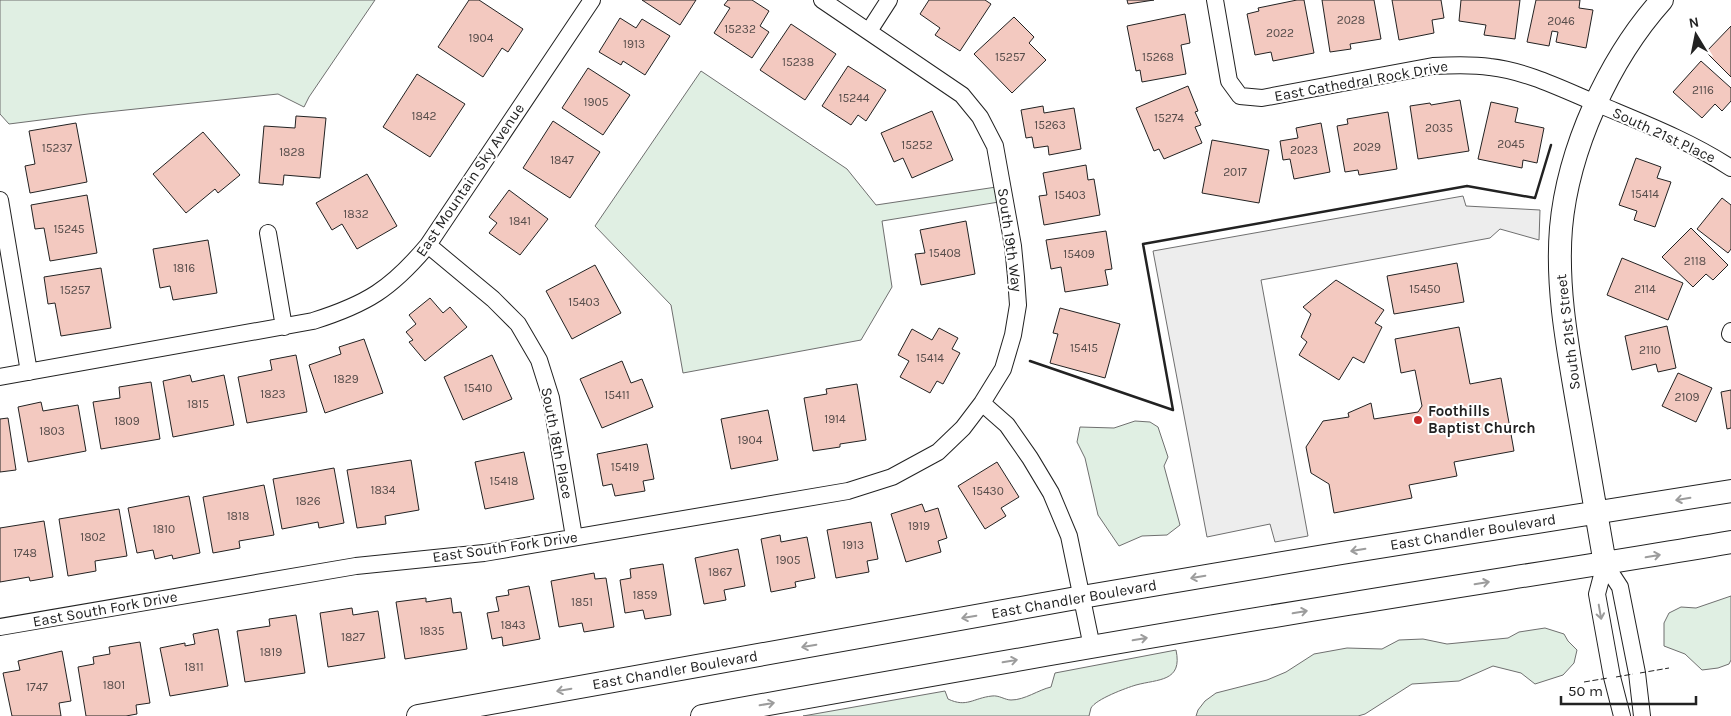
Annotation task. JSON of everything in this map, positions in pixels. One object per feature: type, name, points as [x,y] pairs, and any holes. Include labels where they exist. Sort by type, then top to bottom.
[{"type":"main road","name":"South 21st Street","points":[[1606,564],[1567,343],[1562,298],[1561,228],[1565,200],[1582,137],[1596,103],[1620,56],[1636,31],[1662,0]]},
{"type":"main road","name":"East Chandler Boulevard","points":[[418,716],[494,709],[1082,597],[1342,553],[1731,491]]},
{"type":"main road","points":[[702,716],[1092,647],[1731,542]]},
{"type":"street","name":"East Mountain Sky Avenue","points":[[0,378],[312,321],[337,313],[371,298],[389,286],[409,268],[428,245],[592,0]]},
{"type":"street","name":"South 19th Way","points":[[822,0],[962,95],[980,117],[994,146],[1013,246],[1018,305],[1013,335],[1003,369],[982,403]]},
{"type":"street","points":[[868,31],[889,0]]},
{"type":"street","name":"East Cathedral Rock Drive","points":[[1215,0],[1229,81],[1240,96],[1262,98],[1433,66],[1458,65],[1491,67],[1515,72],[1596,103]]},
{"type":"street","name":"South 21st Place","points":[[1596,103],[1729,162]]},
{"type":"street","points":[[0,200],[29,372]]},
{"type":"street","points":[[268,234],[284,327]]},
{"type":"street","name":"South 18th Place","points":[[428,245],[506,311],[518,324],[539,360],[551,398],[574,538]]},
{"type":"street","points":[[982,403],[1006,425],[1030,458],[1051,493],[1069,536],[1092,647]]},
{"type":"street","name":"East South Fork Drive","points":[[0,627],[356,566],[484,553],[848,491],[892,477],[938,452],[963,428],[982,403]]},
{"type":"street","name":"South 21st Street","points":[[1606,564],[1597,594],[1612,677],[1622,716]]},
{"type":"street","name":"South 21st Street","points":[[1606,564],[1620,587],[1637,673],[1642,716]]},
{"type":"green space","points":[[0,0],[375,0],[304,107],[278,94],[9,124],[0,114]]},
{"type":"green space","points":[[701,71],[847,169],[876,205],[1003,186],[1005,201],[882,221],[892,287],[861,340],[683,373],[671,305],[595,226]]},
{"type":"green space","points":[[1135,421],[1150,422],[1158,427],[1168,457],[1164,466],[1180,525],[1167,535],[1142,536],[1119,546],[1098,515],[1085,458],[1077,442],[1080,427],[1114,428]]},
{"type":"green space","points":[[1731,596],[1731,660],[1729,664],[1718,668],[1702,670],[1685,654],[1664,646],[1664,623],[1669,613],[1681,607],[1696,608]]},
{"type":"green space","points":[[1545,628],[1564,634],[1577,650],[1574,663],[1563,675],[1535,684],[1521,673],[1493,666],[1459,681],[1412,684],[1365,714],[1358,716],[1196,716],[1205,701],[1216,693],[1267,680],[1286,672],[1314,654],[1347,648],[1382,649],[1399,640],[1423,639],[1447,644],[1508,638],[1519,632]]},
{"type":"green space","points":[[1176,650],[1176,668],[1172,674],[1160,680],[1131,686],[1105,698],[1091,708],[1089,716],[803,716],[945,691],[948,699],[960,703],[992,696],[1016,700],[1051,687],[1055,673]]},
{"type":"shaded area","points":[[1463,196],[1466,206],[1540,210],[1539,240],[1500,229],[1490,238],[1261,280],[1308,536],[1275,542],[1270,524],[1207,537],[1153,251]]},
{"type":"building","points":[[469,0],[479,0],[523,29],[508,52],[502,48],[483,77],[438,47]]},
{"type":"building","points":[[642,0],[696,0],[680,25]]},
{"type":"building","points":[[728,0],[752,0],[769,11],[760,26],[769,32],[752,58],[714,33],[730,8],[724,5]]},
{"type":"building","points":[[929,0],[985,0],[991,4],[960,51],[935,35],[940,28],[920,14]]},
{"type":"building","points":[[1127,0],[1154,0],[1128,4]]},
{"type":"building","points":[[1304,0],[1314,53],[1273,61],[1271,52],[1255,55],[1247,14],[1259,11],[1258,8]]},
{"type":"building","points":[[1322,0],[1374,0],[1381,39],[1350,44],[1351,49],[1330,52]]},
{"type":"building","points":[[1392,0],[1441,0],[1444,18],[1432,20],[1434,33],[1399,40]]},
{"type":"building","points":[[1461,0],[1520,0],[1515,39],[1484,35],[1486,25],[1459,21]]},
{"type":"building","points":[[1536,0],[1580,0],[1579,8],[1593,10],[1586,48],[1556,42],[1558,32],[1552,31],[1549,46],[1527,42]]},
{"type":"building","points":[[1185,14],[1190,43],[1181,45],[1186,74],[1142,82],[1140,70],[1136,71],[1127,26]]},
{"type":"building","points":[[1014,17],[1034,37],[1029,43],[1046,60],[1012,93],[974,54]]},
{"type":"building","points":[[620,18],[636,28],[642,19],[670,36],[645,75],[623,61],[621,65],[599,52]]},
{"type":"building","points":[[791,24],[836,54],[805,100],[760,70]]},
{"type":"building","points":[[1731,26],[1731,77],[1706,52]]},
{"type":"building","points":[[1701,61],[1731,88],[1731,101],[1722,111],[1715,104],[1702,118],[1673,92]]},
{"type":"building","points":[[848,66],[886,90],[866,121],[858,115],[851,125],[822,106]]},
{"type":"building","points":[[588,68],[630,95],[603,135],[562,108]]},
{"type":"building","points":[[417,74],[465,104],[430,157],[383,127]]},
{"type":"building","points":[[1188,86],[1198,111],[1195,112],[1201,125],[1195,127],[1202,143],[1164,159],[1159,149],[1154,151],[1136,108]]},
{"type":"building","points":[[1460,100],[1469,151],[1418,159],[1410,106],[1430,103],[1431,105]]},
{"type":"building","points":[[1491,102],[1518,108],[1515,122],[1544,128],[1537,163],[1523,160],[1522,168],[1478,159]]},
{"type":"building","points":[[1043,106],[1044,113],[1074,108],[1081,149],[1049,155],[1048,146],[1034,148],[1032,137],[1026,138],[1021,110]]},
{"type":"building","points":[[932,111],[953,160],[912,178],[903,158],[894,162],[881,133]]},
{"type":"building","points":[[1388,112],[1397,169],[1359,175],[1358,170],[1345,172],[1337,126],[1348,124],[1347,119]]},
{"type":"building","points":[[296,116],[326,118],[320,178],[284,175],[283,185],[259,183],[264,126],[295,128]]},
{"type":"building","points":[[553,121],[600,152],[570,198],[523,168]]},
{"type":"building","points":[[76,123],[87,182],[30,193],[25,166],[35,164],[29,131]]},
{"type":"building","points":[[1321,123],[1330,172],[1294,179],[1290,159],[1283,160],[1280,141],[1298,138],[1296,128]]},
{"type":"building","points":[[203,132],[240,175],[218,193],[215,189],[186,213],[153,174]]},
{"type":"building","points":[[1212,140],[1269,150],[1259,203],[1202,193]]},
{"type":"building","points":[[1636,158],[1661,167],[1657,178],[1671,182],[1655,227],[1634,220],[1637,211],[1619,205]]},
{"type":"building","points":[[1086,165],[1088,180],[1094,179],[1100,215],[1044,225],[1039,196],[1047,195],[1043,173]]},
{"type":"building","points":[[367,174],[397,226],[357,249],[342,224],[332,230],[316,203]]},
{"type":"building","points":[[509,190],[548,219],[520,255],[489,233],[497,223],[489,217]]},
{"type":"building","points":[[87,195],[97,253],[50,261],[44,228],[35,229],[31,205]]},
{"type":"building","points":[[1722,198],[1731,205],[1731,249],[1728,253],[1697,229]]},
{"type":"building","points":[[966,221],[975,274],[921,285],[915,254],[925,253],[920,230]]},
{"type":"building","points":[[1691,228],[1728,265],[1713,280],[1706,274],[1693,287],[1662,257]]},
{"type":"building","points":[[1106,231],[1112,269],[1105,270],[1108,285],[1065,292],[1061,267],[1051,269],[1046,240]]},
{"type":"building","points":[[208,240],[217,293],[173,300],[170,286],[160,288],[153,249]]},
{"type":"building","points":[[1622,258],[1683,283],[1668,320],[1607,295]]},
{"type":"building","points":[[1457,263],[1464,302],[1394,314],[1387,276]]},
{"type":"building","points":[[595,265],[621,313],[572,339],[546,291]]},
{"type":"building","points":[[101,268],[111,328],[61,336],[55,303],[48,304],[44,277]]},
{"type":"building","points":[[1336,280],[1384,310],[1375,323],[1382,327],[1364,363],[1353,357],[1339,380],[1299,355],[1307,342],[1301,337],[1311,314],[1303,307]]},
{"type":"building","points":[[430,298],[443,313],[450,307],[467,327],[425,361],[409,342],[413,340],[406,332],[416,324],[409,315]]},
{"type":"building","points":[[1060,308],[1120,324],[1105,378],[1050,363],[1058,334],[1053,333]]},
{"type":"building","points":[[1667,326],[1676,368],[1658,372],[1656,364],[1632,370],[1625,336]]},
{"type":"building","name":"Foothills Baptist Church","points":[[1459,327],[1470,384],[1501,378],[1514,451],[1454,462],[1457,476],[1409,485],[1412,498],[1334,513],[1329,484],[1311,473],[1306,447],[1323,421],[1349,417],[1348,413],[1371,403],[1374,419],[1418,412],[1422,406],[1415,370],[1401,373],[1395,339]]},
{"type":"building","points":[[939,328],[958,338],[952,349],[960,353],[943,384],[937,381],[930,393],[900,377],[909,361],[898,355],[912,329],[932,340]]},
{"type":"building","points":[[364,339],[383,393],[325,413],[309,365],[341,354],[339,347]]},
{"type":"building","points":[[296,355],[307,412],[247,423],[238,377],[272,370],[270,360]]},
{"type":"building","points":[[492,355],[512,399],[463,420],[444,377]]},
{"type":"building","points":[[622,361],[631,383],[642,379],[653,407],[602,428],[580,379]]},
{"type":"building","points":[[1678,373],[1712,388],[1696,422],[1662,406]]},
{"type":"building","points":[[190,375],[192,382],[224,375],[234,425],[173,437],[163,381]]},
{"type":"building","points":[[151,382],[160,439],[101,449],[93,402],[120,398],[119,387]]},
{"type":"building","points":[[857,384],[866,440],[840,444],[840,447],[813,451],[804,398],[827,394],[826,389]]},
{"type":"building","points":[[1731,390],[1731,428],[1727,429],[1721,392]]},
{"type":"building","points":[[41,402],[43,411],[78,405],[86,451],[28,462],[18,407]]},
{"type":"building","points":[[768,410],[778,460],[731,469],[721,419]]},
{"type":"building","points":[[8,418],[16,470],[0,472],[0,419]]},
{"type":"building","points":[[647,444],[654,479],[643,481],[645,491],[615,496],[612,484],[603,486],[597,454]]},
{"type":"building","points":[[524,452],[534,499],[485,509],[475,462]]},
{"type":"building","points":[[411,460],[419,510],[385,516],[386,524],[357,528],[347,470]]},
{"type":"building","points":[[997,462],[1019,497],[1001,508],[1006,516],[985,529],[958,486]]},
{"type":"building","points":[[334,468],[344,523],[319,528],[318,522],[282,529],[273,479]]},
{"type":"building","points":[[264,485],[274,535],[239,541],[240,548],[213,553],[203,497]]},
{"type":"building","points":[[189,496],[200,553],[173,559],[172,555],[155,559],[153,550],[137,553],[128,508]]},
{"type":"building","points":[[922,504],[925,512],[938,508],[947,538],[938,541],[941,552],[906,562],[891,514]]},
{"type":"building","points":[[119,509],[127,556],[95,561],[96,571],[68,576],[59,519]]},
{"type":"building","points":[[44,521],[53,577],[30,581],[29,577],[0,582],[0,528]]},
{"type":"building","points":[[871,522],[878,559],[867,561],[869,572],[836,578],[827,530]]},
{"type":"building","points":[[780,535],[781,542],[807,537],[815,578],[795,582],[796,587],[771,592],[761,539]]},
{"type":"building","points":[[738,549],[745,586],[724,590],[726,600],[704,604],[695,558]]},
{"type":"building","points":[[663,564],[671,615],[645,619],[643,610],[625,613],[620,580],[631,578],[630,569]]},
{"type":"building","points":[[594,573],[595,579],[606,578],[614,627],[584,632],[582,623],[559,627],[551,581]]},
{"type":"building","points":[[529,586],[540,639],[503,646],[502,637],[492,639],[487,613],[499,611],[496,597],[509,595],[508,590]]},
{"type":"building","points":[[426,598],[426,602],[451,598],[453,613],[461,612],[467,649],[405,659],[396,602]]},
{"type":"building","points":[[352,608],[353,615],[378,611],[385,658],[328,667],[320,613]]},
{"type":"building","points":[[296,615],[305,673],[245,682],[237,631],[270,626],[269,619]]},
{"type":"building","points":[[218,629],[228,686],[170,696],[160,648],[185,643],[185,646],[195,644],[193,634]]},
{"type":"building","points":[[140,642],[150,703],[136,705],[137,714],[126,716],[86,716],[78,667],[94,664],[93,657],[110,654],[109,647]]},
{"type":"building","points":[[62,651],[71,701],[59,703],[61,716],[12,716],[3,673],[20,670],[18,661]]},
{"type":"fence","points":[[1640,673],[1669,668]]},
{"type":"fence","points":[[1616,677],[1633,674]]},
{"type":"fence","points":[[1584,682],[1608,678]]},
{"type":"wall","points":[[1030,361],[1173,410],[1143,244],[1467,186],[1535,198],[1551,145]]},
{"type":"place","name":"Foothills Baptist Church","points":[[1418,420]]}]
